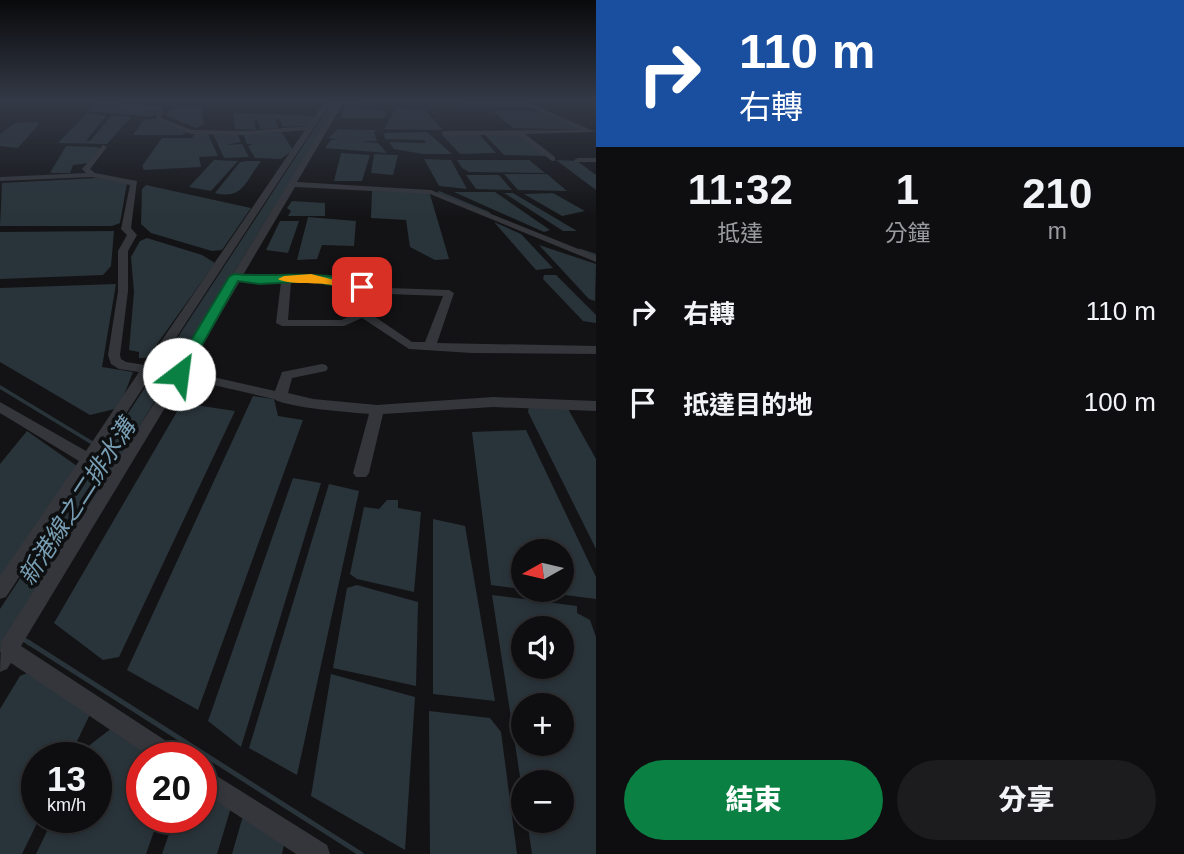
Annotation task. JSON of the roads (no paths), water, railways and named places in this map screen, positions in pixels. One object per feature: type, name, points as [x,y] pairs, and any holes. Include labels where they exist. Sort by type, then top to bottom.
[{"type":"street","points":[[0,591],[302,140]]},
{"type":"street","points":[[146,742],[4,656],[179,374],[234,277],[318,140]]},
{"type":"street","points":[[528,140],[552,159]]},
{"type":"street","points":[[92,175],[86,169],[103,147]]},
{"type":"street","points":[[578,160],[596,160]]},
{"type":"street","points":[[0,179],[92,175],[134,183],[126,229],[132,235],[123,251],[123,291],[114,355],[115,361],[123,366],[179,374],[279,398],[377,410],[493,402],[596,406]]},
{"type":"street","points":[[292,184],[431,192],[596,259]]},
{"type":"street","points":[[234,277],[311,278],[362,287],[449,293],[430,346]]},
{"type":"street","points":[[286,279],[282,323],[344,323],[363,313]]},
{"type":"street","points":[[362,287],[363,313]]},
{"type":"street","points":[[363,313],[409,345],[596,350]]},
{"type":"street","points":[[279,398],[286,375],[322,368]]},
{"type":"street","points":[[0,407],[89,460]]},
{"type":"street","points":[[361,473],[377,410]]},
{"type":"street","points":[[217,788],[318,854]]},
{"type":"water","points":[[0,140],[25,140],[18,148],[0,146]]},
{"type":"water","points":[[61,140],[111,140],[107,144],[58,143]]},
{"type":"water","points":[[161,140],[211,140],[218,156],[199,157],[201,167],[144,170],[142,166]]},
{"type":"water","points":[[216,140],[240,140],[241,142],[226,145],[242,144],[249,157],[224,158]]},
{"type":"water","points":[[245,140],[287,140],[293,150],[281,159],[255,158],[248,146],[253,144],[247,144]]},
{"type":"water","name":"新港線之二排水溝","points":[[307,140],[315,140],[0,653],[0,609]]},
{"type":"water","points":[[331,140],[377,140],[361,141],[378,143],[387,153],[325,148]]},
{"type":"water","points":[[418,140],[436,140],[452,154],[423,154],[394,149],[389,142],[426,143]]},
{"type":"water","points":[[447,140],[484,140],[496,153],[460,154]]},
{"type":"water","points":[[490,140],[527,140],[546,156],[504,155]]},
{"type":"water","points":[[66,146],[101,149],[89,163],[73,165],[70,173],[50,173]]},
{"type":"water","points":[[341,153],[370,155],[362,181],[334,181]]},
{"type":"water","points":[[374,154],[398,155],[393,175],[371,173]]},
{"type":"water","points":[[424,159],[451,160],[467,189],[439,186]]},
{"type":"water","points":[[214,160],[238,161],[211,191],[189,187]]},
{"type":"water","points":[[457,160],[529,160],[545,173],[469,172],[462,168]]},
{"type":"water","points":[[556,160],[577,161],[596,175],[596,190]]},
{"type":"water","points":[[261,161],[242,188],[232,194],[215,193],[240,162]]},
{"type":"water","points":[[504,174],[547,174],[567,191],[518,190]]},
{"type":"water","points":[[466,175],[499,175],[512,190],[476,189]]},
{"type":"water","points":[[97,178],[127,183],[120,223],[112,226],[0,226],[2,183]]},
{"type":"water","points":[[146,185],[251,208],[222,250],[212,251],[151,233],[141,224],[142,189]]},
{"type":"water","points":[[372,190],[429,191],[449,259],[435,260],[410,247],[406,220],[371,218]]},
{"type":"water","points":[[454,192],[495,192],[550,230],[544,232]]},
{"type":"water","points":[[504,193],[513,193],[577,231],[563,231]]},
{"type":"water","points":[[553,193],[585,211],[562,216],[524,194]]},
{"type":"water","points":[[292,201],[325,203],[325,216],[288,216],[291,211],[287,208]]},
{"type":"water","points":[[308,217],[356,221],[354,246],[322,245],[317,259],[297,260]]},
{"type":"water","points":[[280,221],[299,221],[288,253],[266,250]]},
{"type":"water","points":[[494,222],[521,234],[553,268],[536,270]]},
{"type":"water","points":[[114,231],[111,266],[103,275],[0,279],[0,232]]},
{"type":"water","points":[[147,238],[202,255],[215,263],[147,358],[139,358],[139,352],[129,350],[134,292],[131,257],[140,241]]},
{"type":"water","points":[[539,245],[596,264],[595,301],[589,299]]},
{"type":"water","points":[[544,275],[556,275],[596,315],[596,323],[583,321],[543,279]]},
{"type":"water","points":[[116,284],[102,367],[133,372],[119,408],[90,415],[0,362],[0,288]]},
{"type":"water","points":[[253,396],[274,399],[278,416],[303,420],[198,710],[127,670]]},
{"type":"water","points":[[182,403],[235,411],[119,657],[103,660],[54,623]]},
{"type":"water","points":[[529,406],[567,407],[596,459],[596,549],[528,412]]},
{"type":"water","points":[[526,430],[596,577],[596,599],[574,596],[574,539],[511,539],[511,588],[491,585],[472,432]]},
{"type":"water","points":[[27,431],[77,466],[0,579],[0,464]]},
{"type":"water","points":[[293,478],[321,483],[241,747],[208,721]]},
{"type":"water","points":[[329,484],[359,491],[297,775],[249,748]]},
{"type":"water","points":[[387,500],[398,500],[398,508],[421,512],[414,592],[357,579],[350,574],[364,507],[379,509]]},
{"type":"water","points":[[433,519],[465,526],[495,701],[433,694]]},
{"type":"water","points":[[357,585],[418,602],[416,686],[333,668],[347,588]]},
{"type":"water","points":[[492,595],[511,597],[511,602],[546,602],[577,606],[577,613],[590,620],[596,637],[596,854],[532,854],[529,833],[574,833],[574,770],[519,770],[517,756],[574,756],[574,693],[511,693],[511,718]]},
{"type":"water","points":[[37,669],[92,710],[77,742],[21,742],[21,833],[32,833],[22,854],[0,854],[0,709],[20,676]]},
{"type":"water","points":[[331,674],[415,697],[405,850],[311,796]]},
{"type":"water","points":[[429,711],[490,718],[501,732],[511,808],[511,833],[514,833],[517,854],[430,854]]},
{"type":"water","points":[[117,724],[143,742],[126,742],[126,833],[153,833],[146,854],[36,854],[46,833],[112,833],[112,742],[94,742]]},
{"type":"water","points":[[217,792],[232,804],[217,854],[162,854],[169,833],[217,833]]},
{"type":"water","points":[[245,809],[285,840],[282,854],[232,854]]},
{"type":"waterway","points":[[439,192],[489,213]]},
{"type":"waterway","points":[[580,250],[596,255]]},
{"type":"waterway","name":"新港線之二排水溝","points":[[0,387],[94,444]]},
{"type":"waterway","points":[[23,639],[31,644]]},
{"type":"waterway","points":[[28,642],[361,854]]}]
